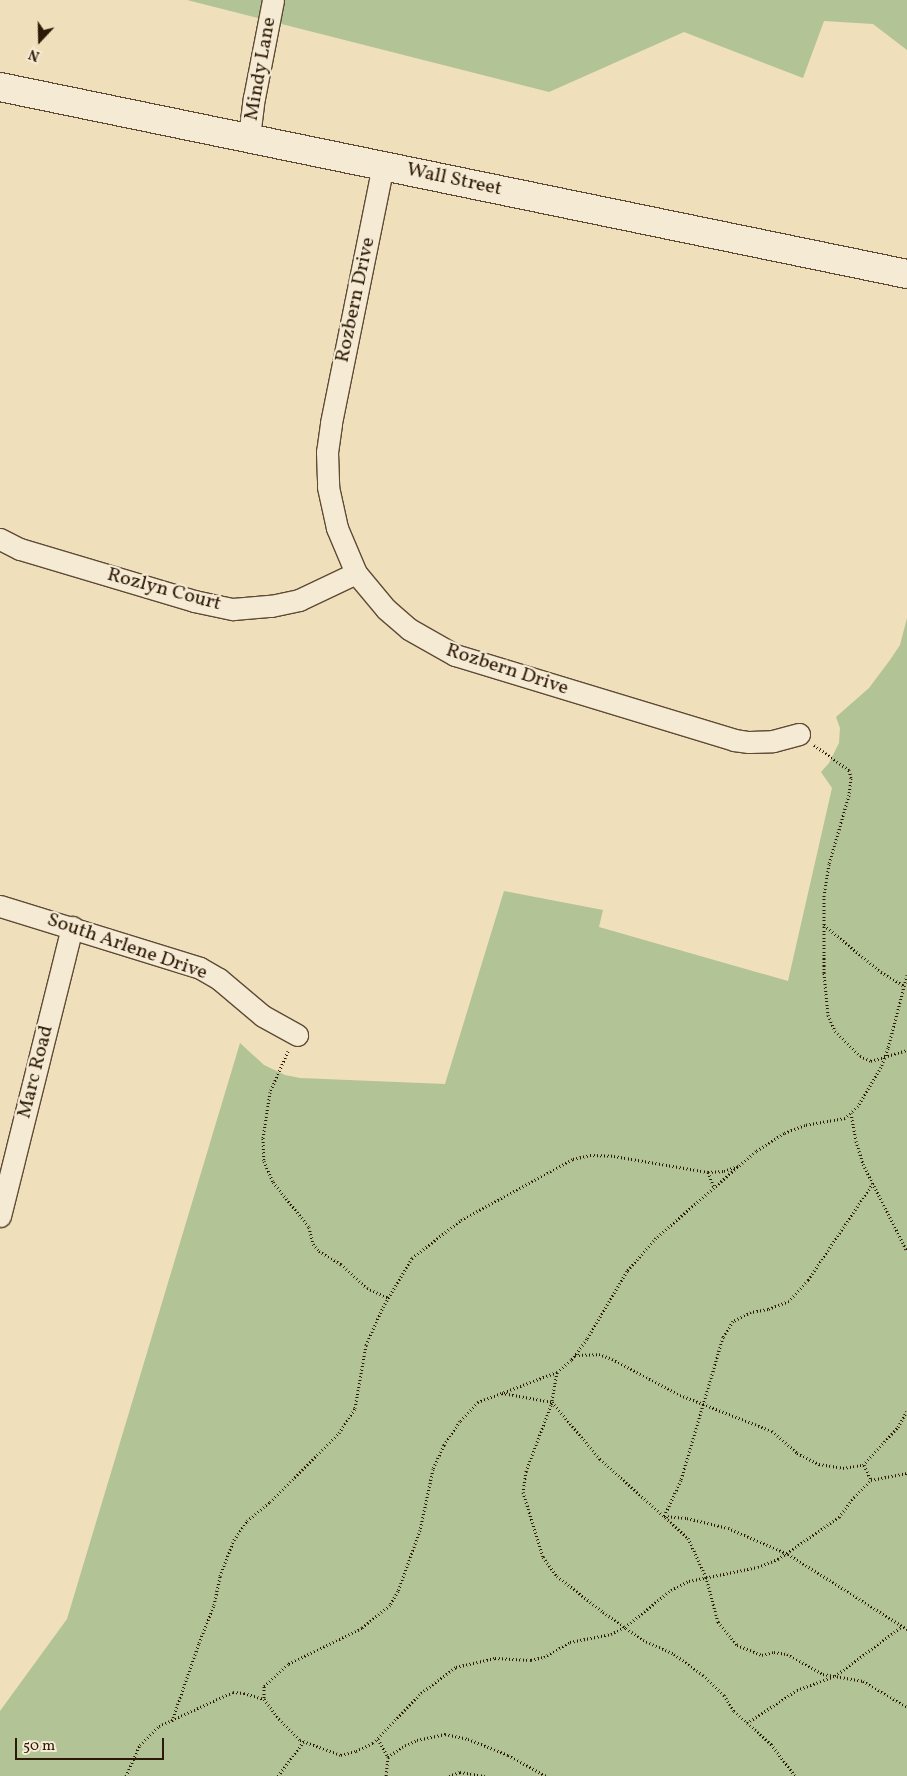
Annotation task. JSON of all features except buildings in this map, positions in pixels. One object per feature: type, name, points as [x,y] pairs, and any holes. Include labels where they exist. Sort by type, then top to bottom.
[{"type":"street","name":"Mindy Lane","points":[[249,137],[254,98],[274,0]]},
{"type":"street","name":"Wall Street","points":[[0,87],[907,274]]},
{"type":"street","name":"Rozbern Drive","points":[[383,165],[327,452],[328,487],[337,528],[356,573],[386,609],[409,629],[455,656],[734,740],[749,742],[773,741],[798,734]]},
{"type":"street","name":"Rozlyn Court","points":[[0,539],[20,550],[194,601],[232,609],[271,606],[299,600],[356,573]]},
{"type":"street","name":"South Arlene Drive","points":[[0,906],[200,968],[219,979],[263,1016],[297,1035]]},
{"type":"street","name":"Marc Road","points":[[0,1216],[72,927]]},
{"type":"path","points":[[798,734],[842,764],[849,770],[851,778],[849,795],[829,864],[824,895],[828,1015],[835,1031],[860,1056],[871,1061],[907,1050]]},
{"type":"path","points":[[824,925],[881,972],[903,985]]},
{"type":"path","points":[[264,1699],[264,1686],[288,1664],[362,1628],[390,1605],[412,1555],[420,1530],[433,1469],[444,1445],[460,1421],[478,1402],[557,1372],[575,1355],[587,1339],[627,1271],[656,1238],[756,1151],[784,1134],[805,1125],[844,1118],[858,1106],[884,1058],[907,975]]},
{"type":"path","points":[[297,1035],[276,1074],[270,1092],[263,1138],[264,1161],[273,1182],[309,1227],[313,1244],[319,1251],[341,1264],[366,1288],[388,1298]]},
{"type":"path","points":[[851,1112],[856,1141],[873,1183],[907,1251]]},
{"type":"path","points":[[172,1721],[198,1643],[214,1605],[220,1576],[234,1540],[247,1520],[270,1502],[345,1425],[355,1408],[366,1345],[388,1298],[412,1258],[461,1220],[573,1159],[590,1154],[614,1156],[708,1172],[724,1172],[740,1166]]},
{"type":"path","points":[[708,1172],[714,1188]]},
{"type":"path","points":[[664,1516],[680,1480],[723,1337],[733,1321],[750,1312],[768,1309],[789,1301],[808,1280],[873,1183]]},
{"type":"path","points":[[575,1355],[599,1354],[612,1359],[680,1396],[772,1431],[797,1453],[819,1464],[843,1468],[863,1465],[898,1427],[907,1411]]},
{"type":"path","points":[[557,1372],[552,1402],[543,1431],[526,1471],[523,1492],[543,1557],[557,1576],[625,1627],[643,1640],[674,1654],[704,1675],[724,1695],[734,1711],[771,1744],[795,1776]]},
{"type":"path","points":[[502,1393],[552,1402],[600,1459],[688,1538],[706,1577],[718,1622],[737,1645],[762,1655],[774,1652],[787,1654],[823,1674],[863,1681],[907,1707]]},
{"type":"path","points":[[863,1465],[871,1480]]},
{"type":"path","points":[[126,1776],[140,1745],[159,1726],[232,1692],[244,1693],[264,1699],[279,1719],[304,1741],[340,1755],[356,1751],[378,1739],[421,1693],[456,1667],[495,1658],[532,1660],[544,1657],[570,1642],[611,1634],[625,1627],[671,1590],[689,1581],[758,1567],[788,1554],[839,1517],[854,1497],[871,1480],[907,1473]]},
{"type":"path","points":[[664,1516],[687,1518],[728,1528],[788,1554],[901,1627],[907,1629]]},
{"type":"path","points":[[747,1723],[797,1690],[835,1676],[901,1627]]},
{"type":"path","points":[[388,1757],[402,1747],[417,1740],[445,1734],[468,1739],[508,1755],[546,1776]]},
{"type":"path","points":[[378,1739],[388,1757],[386,1776]]},
{"type":"path","points":[[278,1776],[304,1741]]},
{"type":"path","points":[[449,1776],[460,1772],[485,1776]]},
{"type":"green space","points":[[187,0],[907,0],[907,50],[873,24],[824,21],[803,78],[684,32],[549,92]]},
{"type":"green space","points":[[907,618],[907,1776],[0,1776],[0,1711],[67,1619],[240,1043],[264,1065],[285,1075],[300,1078],[445,1084],[504,891],[603,910],[599,927],[788,981],[832,788],[821,772],[829,763],[839,743],[840,728],[836,717],[869,688],[890,660],[900,645]]}]
